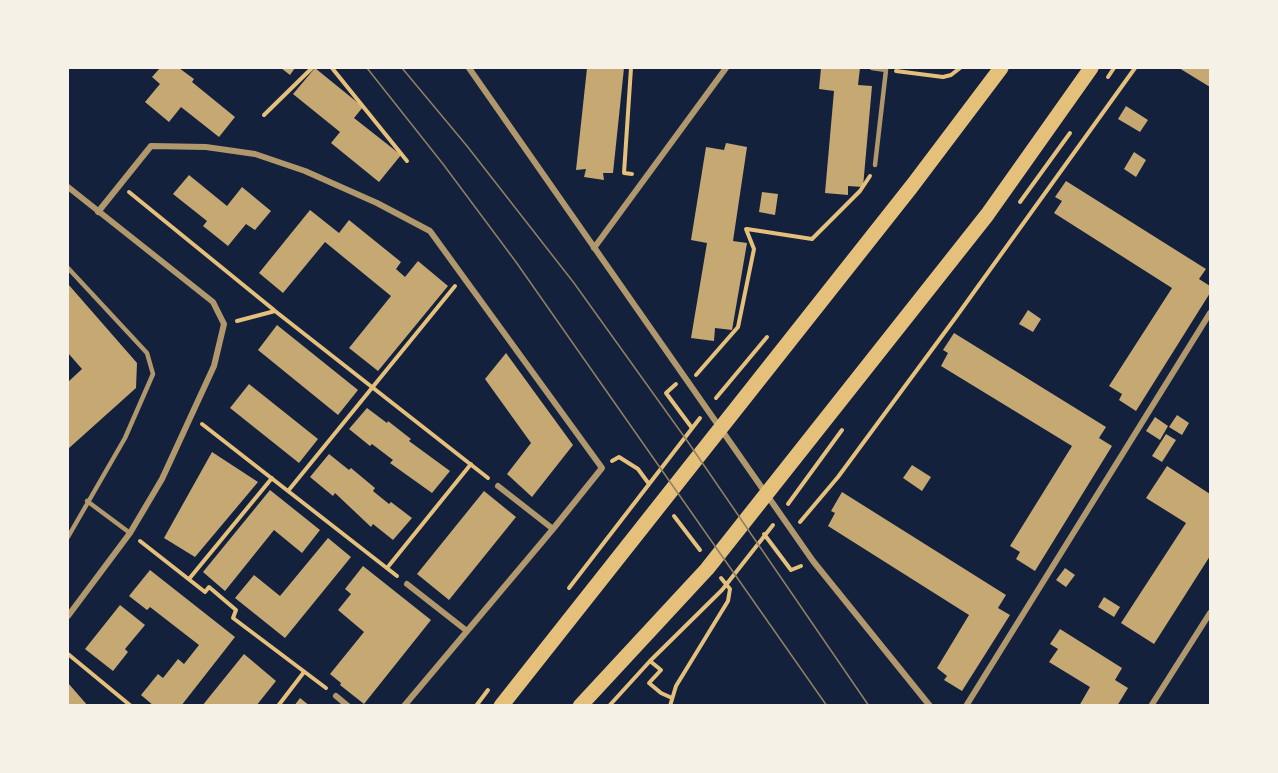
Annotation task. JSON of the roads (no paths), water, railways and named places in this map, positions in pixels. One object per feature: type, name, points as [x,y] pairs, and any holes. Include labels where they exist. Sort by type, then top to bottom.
[{"type":"main road","points":[[501,705],[912,186],[1001,68]]},
{"type":"main road","points":[[580,705],[707,569],[793,462],[987,215],[1091,68]]},
{"type":"street","points":[[470,68],[792,532],[831,584],[930,705]]},
{"type":"street","points":[[594,248],[726,68]]},
{"type":"street","points":[[98,212],[151,146],[206,147],[255,154],[305,171],[377,203],[430,231],[602,468],[553,530],[404,705]]},
{"type":"street","points":[[68,187],[213,302],[224,324],[214,366],[162,479],[130,533],[68,616]]},
{"type":"street","points":[[966,705],[1210,313]]},
{"type":"street","points":[[498,486],[553,530]]},
{"type":"street","points":[[407,584],[467,631]]},
{"type":"street","points":[[1151,705],[1210,613]]},
{"type":"street","points":[[336,696],[348,705]]},
{"type":"lane","points":[[873,68],[886,70],[875,165]]},
{"type":"lane","points":[[68,268],[147,353],[153,374],[124,438],[68,537]]},
{"type":"lane","points":[[87,501],[130,533]]},
{"type":"tram line","points":[[367,68],[516,262],[827,706]]},
{"type":"tram line","points":[[402,68],[467,146],[574,283],[688,442],[869,706]]}]
